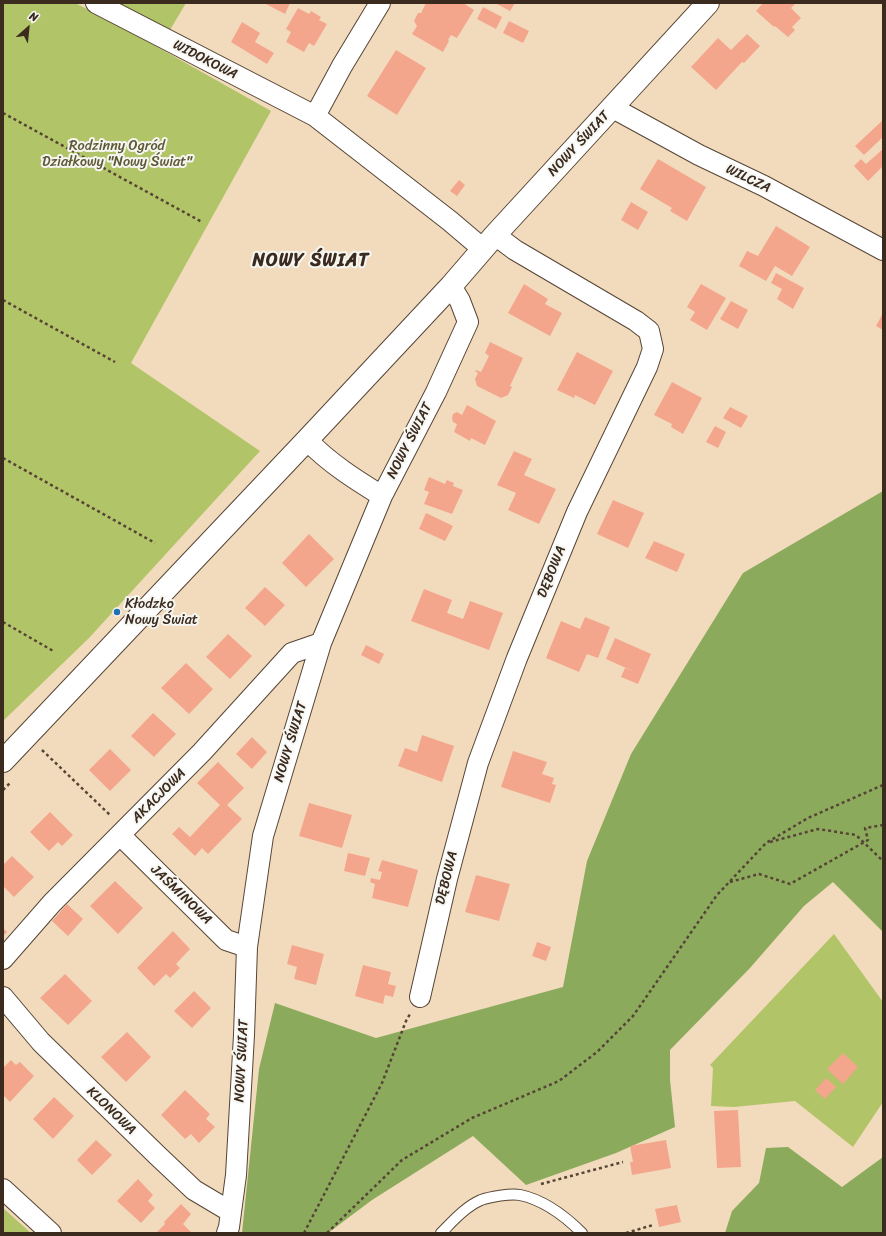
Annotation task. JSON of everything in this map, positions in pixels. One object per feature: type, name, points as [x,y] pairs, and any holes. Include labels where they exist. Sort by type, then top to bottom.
[{"type":"street","name":"WIDOKOWA","points":[[96,3],[315,116],[450,220],[489,242]]},
{"type":"street","points":[[315,116],[342,66],[380,3]]},
{"type":"street","name":"NOWY ŚWIAT","points":[[3,761],[451,286],[489,242],[708,3]]},
{"type":"street","name":"WILCZA","points":[[613,108],[699,155],[764,186],[883,250]]},
{"type":"street","name":"DĘBOWA","points":[[420,997],[446,878],[478,762],[517,658],[577,512],[647,367],[654,349],[649,331],[636,321],[515,250],[489,242]]},
{"type":"street","name":"NOWY ŚWIAT","points":[[227,1233],[236,1167],[244,1035],[247,946],[263,836],[321,643],[382,496],[436,392],[468,322],[460,302],[451,286]]},
{"type":"street","points":[[307,440],[321,455],[382,496]]},
{"type":"street","name":"AKACJOWA","points":[[3,959],[52,903],[202,752],[292,653],[321,643]]},
{"type":"street","name":"JAŚMINOWA","points":[[123,832],[226,940],[247,946]]},
{"type":"street","name":"KLONOWA","points":[[3,997],[41,1042],[194,1190],[231,1212]]},
{"type":"street","points":[[3,1189],[51,1233]]},
{"type":"lane","points":[[441,1233],[459,1214],[481,1200],[498,1196],[519,1195],[549,1207],[567,1218],[582,1233]]},
{"type":"path","points":[[3,113],[202,222]]},
{"type":"path","points":[[3,300],[115,362]]},
{"type":"path","points":[[3,458],[155,543]]},
{"type":"path","points":[[3,622],[55,652]]},
{"type":"path","points":[[42,750],[123,832]]},
{"type":"path","points":[[327,1233],[402,1160],[472,1118],[559,1081],[597,1052],[633,1016],[718,895],[766,843],[808,818],[883,785]]},
{"type":"path","points":[[730,882],[759,874],[790,884],[868,840],[865,828],[883,825]]},
{"type":"path","points":[[766,843],[818,828],[856,835],[883,861]]},
{"type":"path","points":[[304,1233],[382,1083],[406,1021],[420,997]]},
{"type":"path","points":[[519,1195],[538,1185],[623,1162]]},
{"type":"path","points":[[626,1233],[653,1225]]},
{"type":"green space","name":"Rodzinny Ogród Działkowy \"Nowy Świat\"","points":[[3,3],[75,3],[113,22],[271,111],[131,363],[260,451],[89,638],[3,721]]},
{"type":"green space","points":[[109,3],[186,3],[167,35]]},
{"type":"green space","points":[[883,491],[883,932],[833,882],[804,906],[750,968],[670,1050],[670,1080],[675,1127],[616,1153],[526,1185],[473,1136],[372,1200],[328,1233],[242,1233],[259,1069],[275,1003],[376,1038],[563,987],[587,861],[631,754],[743,573]]},
{"type":"green space","points":[[834,934],[883,1002],[883,1102],[853,1147],[795,1101],[734,1107],[711,1106],[713,1068],[710,1065]]},
{"type":"green space","points":[[788,1147],[842,1187],[883,1157],[883,1233],[725,1233],[732,1211],[759,1183],[766,1148]]},
{"type":"green space","points":[[3,1208],[31,1233],[3,1233]]},
{"type":"building","points":[[264,3],[290,3],[285,14]]},
{"type":"building","points":[[426,3],[463,3],[474,10],[457,38],[451,35],[443,52],[412,34],[417,26],[414,21],[418,13],[421,13]]},
{"type":"building","points":[[495,3],[515,3],[510,11]]},
{"type":"building","points":[[763,3],[796,3],[791,8],[801,18],[792,27],[795,30],[788,37],[756,11]]},
{"type":"building","points":[[483,7],[502,17],[496,29],[477,19]]},
{"type":"building","points":[[298,8],[309,14],[311,11],[321,17],[319,20],[327,24],[314,46],[309,43],[304,52],[286,42],[291,32],[286,29]]},
{"type":"building","points":[[509,21],[529,31],[523,43],[503,33]]},
{"type":"building","points":[[242,22],[260,33],[255,42],[274,53],[267,64],[231,42]]},
{"type":"building","points":[[747,34],[760,46],[744,63],[742,62],[716,90],[691,67],[718,38],[731,50]]},
{"type":"building","points":[[396,50],[426,68],[397,115],[367,96]]},
{"type":"building","points":[[883,120],[883,137],[864,155],[855,146]]},
{"type":"building","points":[[883,149],[883,166],[868,181],[854,166],[861,159],[866,164]]},
{"type":"building","points":[[658,159],[706,187],[687,221],[670,211],[672,208],[640,189]]},
{"type":"building","points":[[459,180],[465,185],[457,196],[450,191]]},
{"type":"building","points":[[631,202],[648,212],[638,230],[621,220]]},
{"type":"building","points":[[776,226],[810,247],[792,276],[775,266],[766,281],[739,266],[747,251],[758,256]]},
{"type":"building","points":[[776,273],[804,288],[793,309],[777,299],[782,289],[771,283]]},
{"type":"building","points":[[524,284],[548,299],[545,304],[562,313],[550,336],[508,313]]},
{"type":"building","points":[[701,284],[726,298],[707,330],[690,320],[695,312],[687,307]]},
{"type":"building","points":[[731,301],[748,310],[738,329],[720,319]]},
{"type":"building","points":[[883,313],[883,330],[876,326]]},
{"type":"building","points":[[490,342],[523,358],[510,386],[512,387],[508,395],[501,398],[477,386],[475,379],[478,373],[475,371],[481,372],[489,356],[485,353]]},
{"type":"building","points":[[577,352],[613,371],[595,405],[575,395],[574,398],[557,390]]},
{"type":"building","points":[[672,382],[702,398],[683,434],[671,427],[672,424],[654,415]]},
{"type":"building","points":[[467,405],[496,421],[485,445],[471,438],[470,441],[454,432],[457,424],[453,422],[453,414],[457,412],[462,415]]},
{"type":"building","points":[[730,407],[748,416],[741,428],[723,418]]},
{"type":"building","points":[[715,426],[726,432],[718,448],[706,442]]},
{"type":"building","points":[[514,451],[532,459],[524,475],[556,489],[539,524],[508,510],[516,493],[497,485]]},
{"type":"building","points":[[429,477],[445,484],[447,480],[454,483],[453,486],[463,490],[452,514],[424,504],[429,492],[424,490]]},
{"type":"building","points":[[613,500],[644,513],[628,548],[597,534]]},
{"type":"building","points":[[426,513],[453,526],[445,541],[419,529]]},
{"type":"building","points":[[309,534],[334,559],[306,587],[282,563]]},
{"type":"building","points":[[654,541],[685,554],[677,572],[645,558]]},
{"type":"building","points":[[265,587],[285,605],[265,626],[245,608]]},
{"type":"building","points":[[424,589],[452,600],[447,613],[463,619],[470,601],[503,613],[489,650],[411,621]]},
{"type":"building","points":[[585,617],[610,627],[598,658],[587,654],[579,672],[546,658],[561,621],[580,629]]},
{"type":"building","points":[[228,634],[252,656],[230,679],[206,657]]},
{"type":"building","points":[[615,638],[651,654],[638,684],[621,677],[625,668],[635,672],[606,659]]},
{"type":"building","points":[[366,645],[384,654],[379,664],[361,655]]},
{"type":"building","points":[[186,663],[213,689],[189,714],[161,688]]},
{"type":"building","points":[[153,713],[176,734],[154,757],[131,736]]},
{"type":"building","points":[[422,735],[454,746],[442,782],[398,766],[405,748],[417,752]]},
{"type":"building","points":[[252,737],[267,752],[252,769],[236,754]]},
{"type":"building","points":[[110,749],[131,770],[110,791],[89,770]]},
{"type":"building","points":[[513,751],[547,762],[542,774],[554,778],[552,784],[556,785],[550,803],[501,787]]},
{"type":"building","points":[[218,762],[244,788],[227,805],[242,819],[208,854],[202,848],[195,856],[172,834],[179,827],[190,837],[220,805],[197,783]]},
{"type":"building","points":[[309,803],[352,815],[342,848],[299,836]]},
{"type":"building","points":[[50,812],[73,835],[62,846],[58,842],[49,851],[30,832]]},
{"type":"building","points":[[348,853],[370,858],[365,876],[344,871]]},
{"type":"building","points":[[12,856],[34,877],[14,897],[3,886],[3,865]]},
{"type":"building","points":[[382,860],[418,870],[408,907],[372,898],[375,884],[370,882],[371,878],[380,880],[382,872],[378,871]]},
{"type":"building","points":[[476,875],[510,884],[499,921],[465,912]]},
{"type":"building","points":[[115,881],[143,908],[118,934],[90,906]]},
{"type":"building","points":[[67,904],[83,919],[68,936],[52,921]]},
{"type":"building","points":[[3,928],[7,932],[3,936]]},
{"type":"building","points":[[173,931],[190,949],[176,964],[180,968],[170,978],[166,974],[154,986],[137,968]]},
{"type":"building","points":[[537,942],[551,947],[546,961],[532,956]]},
{"type":"building","points":[[292,945],[324,954],[316,985],[294,979],[297,967],[287,964]]},
{"type":"building","points":[[363,965],[391,972],[388,984],[396,986],[393,997],[385,995],[383,1004],[355,996]]},
{"type":"building","points":[[65,974],[92,1001],[68,1025],[40,998]]},
{"type":"building","points":[[194,991],[211,1008],[192,1028],[174,1011]]},
{"type":"building","points":[[127,1032],[151,1057],[126,1082],[101,1057]]},
{"type":"building","points":[[843,1053],[858,1067],[843,1084],[827,1069]]},
{"type":"building","points":[[11,1060],[16,1065],[20,1062],[34,1076],[10,1102],[3,1095],[3,1068]]},
{"type":"building","points":[[826,1078],[836,1087],[825,1099],[815,1090]]},
{"type":"building","points":[[185,1090],[210,1114],[206,1119],[215,1127],[199,1143],[191,1134],[185,1139],[161,1115]]},
{"type":"building","points":[[54,1097],[74,1116],[53,1139],[33,1119]]},
{"type":"building","points":[[738,1110],[741,1167],[717,1168],[714,1111]]},
{"type":"building","points":[[96,1140],[112,1155],[92,1175],[77,1160]]},
{"type":"building","points":[[666,1140],[671,1168],[632,1175],[630,1162],[633,1162],[630,1146]]},
{"type":"building","points":[[138,1179],[153,1195],[148,1201],[155,1208],[141,1223],[117,1201]]},
{"type":"building","points":[[181,1204],[191,1214],[183,1224],[192,1233],[156,1233],[165,1224],[164,1222]]},
{"type":"building","points":[[677,1205],[681,1222],[659,1227],[655,1209]]},
{"type":"place","name":"Kłodzko Nowy Świat","points":[[117,612]]},
{"type":"district","name":"NOWY ŚWIAT","points":[[311,261]]}]
